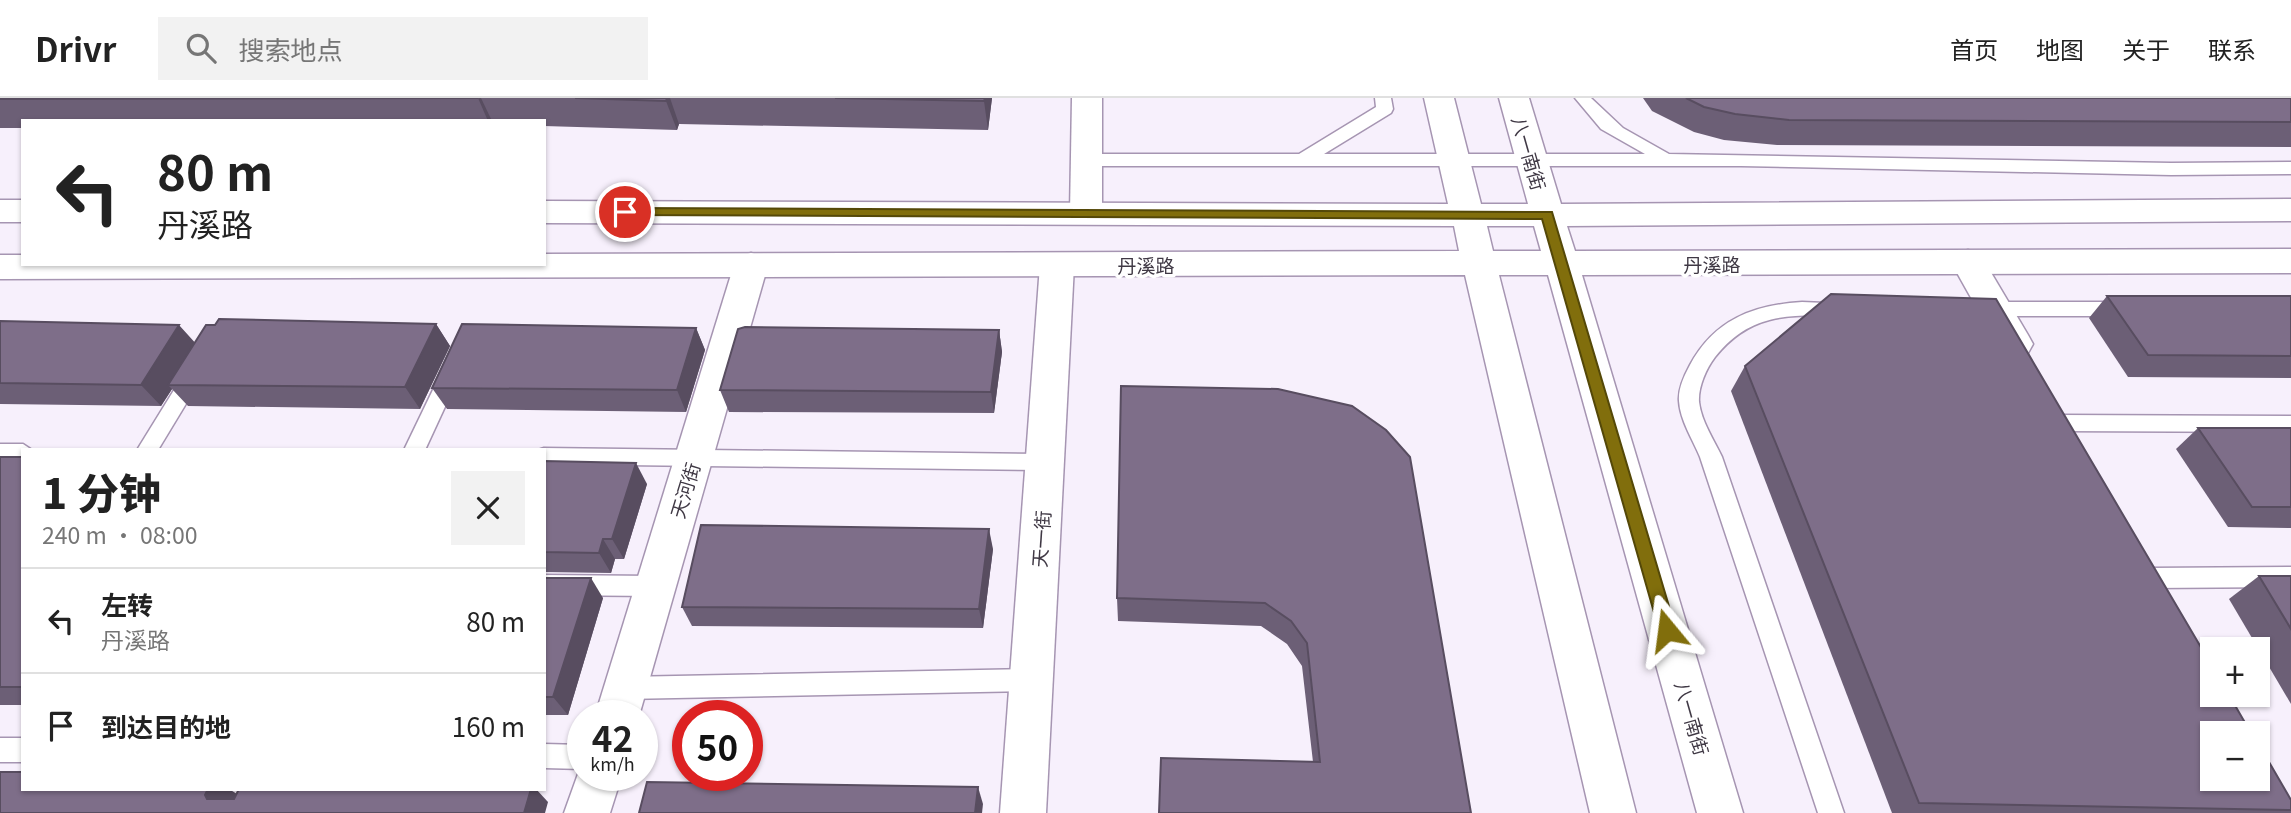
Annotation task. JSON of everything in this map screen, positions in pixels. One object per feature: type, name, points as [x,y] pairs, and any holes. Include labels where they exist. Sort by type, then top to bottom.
[{"type":"main road","points":[[1086,213],[1087,98]]},
{"type":"main road","points":[[1439,98],[1613,813]]},
{"type":"main road","name":"八一南街","points":[[1514,98],[1720,813]]},
{"type":"main road","points":[[546,212],[1547,215],[2291,210]]},
{"type":"main road","points":[[0,211],[21,211]]},
{"type":"main road","name":"丹溪路","points":[[2,269],[2291,261]]},
{"type":"main road","points":[[1968,262],[1982,309],[2038,383],[2081,458]]},
{"type":"main road","name":"天河街","points":[[622,700],[751,265]]},
{"type":"main road","name":"天一街","points":[[1023,813],[1057,265]]},
{"type":"main road","points":[[2129,542],[2171,614]]},
{"type":"main road","points":[[587,813],[594,791]]},
{"type":"lane","points":[[1302,159],[1385,109],[1383,98]]},
{"type":"lane","points":[[1583,98],[1601,121],[1636,144],[1672,160]]},
{"type":"lane","points":[[1087,160],[1672,160],[2157,169],[2291,168]]},
{"type":"lane","points":[[1831,813],[1711,457],[1689,400],[1698,368],[1717,340],[1748,316],[1784,309],[1863,309]]},
{"type":"lane","points":[[1982,309],[2143,309]]},
{"type":"lane","points":[[415,448],[461,351]]},
{"type":"lane","points":[[148,448],[202,362]]},
{"type":"lane","points":[[2061,423],[2291,424]]},
{"type":"lane","points":[[0,452],[21,452]]},
{"type":"lane","points":[[546,456],[1045,461]]},
{"type":"lane","points":[[2150,578],[2291,577]]},
{"type":"lane","points":[[546,585],[655,586]]},
{"type":"lane","points":[[658,700],[1031,680]]},
{"type":"lane","points":[[0,750],[21,750]]},
{"type":"lane","points":[[546,756],[567,757]]},
{"type":"building","points":[[0,98],[478,98],[0,99]]},
{"type":"building","points":[[575,98],[667,98],[666,101]]},
{"type":"building","points":[[835,98],[985,98],[984,101]]},
{"type":"building","points":[[1686,98],[2291,98],[2291,122],[1789,120],[1735,114],[1704,107]]},
{"type":"building","points":[[1831,294],[1996,299],[2200,646],[2200,707],[2236,707],[2244,721],[2200,721],[2200,791],[2270,791],[2270,764],[2291,800],[2291,810],[1919,803],[1745,366]]},
{"type":"building","points":[[2107,296],[2291,296],[2291,356],[2148,355]]},
{"type":"building","points":[[219,319],[436,324],[405,387],[168,385],[206,325],[215,325]]},
{"type":"building","points":[[0,321],[179,325],[141,385],[0,383]]},
{"type":"building","points":[[462,324],[696,328],[677,390],[432,388]]},
{"type":"building","points":[[738,329],[999,330],[991,392],[720,390]]},
{"type":"building","points":[[1121,386],[1278,389],[1352,406],[1386,430],[1410,457],[1471,813],[1159,813],[1161,758],[1320,762],[1307,643],[1291,621],[1265,603],[1117,598]]},
{"type":"building","points":[[2198,428],[2291,428],[2291,507],[2252,507]]},
{"type":"building","points":[[0,457],[21,457],[21,687],[0,687]]},
{"type":"building","points":[[546,461],[636,463],[612,539],[603,539],[599,553],[546,552]]},
{"type":"building","points":[[701,525],[989,529],[979,609],[682,607]]},
{"type":"building","points":[[2259,576],[2291,576],[2291,629]]},
{"type":"building","points":[[546,578],[591,578],[553,697],[546,697]]},
{"type":"building","points":[[0,772],[21,772],[21,791],[207,791],[207,799],[234,799],[238,791],[530,791],[524,813],[0,813]]},
{"type":"building","points":[[658,782],[672,782],[672,791],[763,791],[763,784],[978,787],[975,813],[639,813],[645,791],[658,791]]},
{"type":"route","points":[[625,212],[1547,215],[1667,630]]}]
